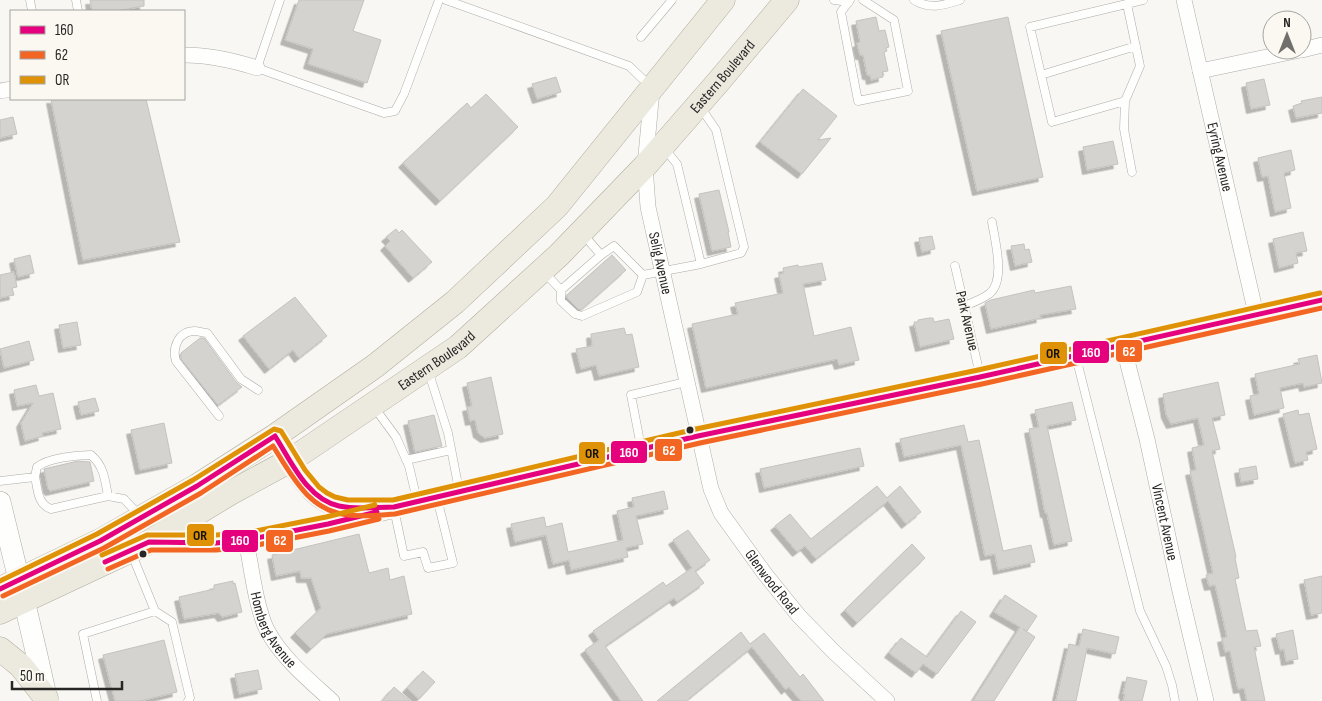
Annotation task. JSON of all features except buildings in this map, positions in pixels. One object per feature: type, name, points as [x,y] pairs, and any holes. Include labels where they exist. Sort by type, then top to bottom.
[{"type":"main road","name":"Eastern Boulevard","points":[[0,612],[15,589],[197,486],[275,436],[374,366],[455,302],[557,206],[723,0]]},
{"type":"main road","name":"Eastern Boulevard","points":[[15,589],[140,546],[291,460],[458,347],[542,270],[645,166],[787,0]]},
{"type":"main road","points":[[0,649],[21,666],[47,699]]},
{"type":"street","name":"Eyring Avenue","points":[[1184,0],[1256,314]]},
{"type":"street","points":[[185,55],[220,57],[257,68]]},
{"type":"street","points":[[1200,71],[1262,58]]},
{"type":"street","name":"Selig Avenue","points":[[652,88],[645,166],[648,207],[698,436]]},
{"type":"street","points":[[140,546],[246,540],[328,524],[698,436],[980,377],[1322,300]]},
{"type":"street","name":"Vincent Avenue","points":[[1124,345],[1147,438],[1206,701]]},
{"type":"street","points":[[275,436],[309,488],[321,498],[333,504],[357,508],[394,507]]},
{"type":"street","name":"Glenwood Road","points":[[698,436],[711,489],[721,513],[799,616],[834,652],[887,701]]},
{"type":"street","points":[[0,502],[15,589],[47,699]]},
{"type":"street","name":"Homberg Avenue","points":[[246,540],[261,614],[266,628],[291,662],[332,701]]},
{"type":"lane","points":[[280,0],[257,68],[384,113],[395,111],[404,94],[439,0]]},
{"type":"lane","points":[[446,0],[629,66],[652,88]]},
{"type":"lane","points":[[641,37],[672,0]]},
{"type":"lane","points":[[834,0],[862,0],[894,20],[908,91],[858,101],[841,12],[849,1]]},
{"type":"lane","points":[[914,0],[921,4],[939,7],[960,0]]},
{"type":"lane","points":[[1125,101],[1052,122],[1030,27],[1143,0]]},
{"type":"lane","points":[[1127,4],[1140,66],[1125,101],[1124,129],[1132,172]]},
{"type":"lane","points":[[1041,75],[1136,46]]},
{"type":"lane","points":[[642,275],[701,264],[741,253],[744,247],[716,130],[699,105]]},
{"type":"lane","points":[[663,147],[677,164],[701,264]]},
{"type":"lane","points":[[964,306],[988,294],[996,286],[998,260],[992,222]]},
{"type":"lane","points":[[581,232],[601,255]]},
{"type":"lane","points":[[561,290],[614,246],[642,275]]},
{"type":"lane","name":"Park Avenue","points":[[955,266],[980,377]]},
{"type":"lane","points":[[542,270],[561,290],[561,301],[576,314],[582,316],[637,292],[642,275]]},
{"type":"lane","points":[[219,416],[176,361],[174,353],[175,344],[178,339],[187,333],[194,331],[207,334],[241,379],[258,390]]},
{"type":"lane","points":[[1076,355],[1140,611],[1166,666],[1175,701]]},
{"type":"lane","points":[[427,368],[448,433],[459,492]]},
{"type":"lane","points":[[642,449],[631,395],[686,382]]},
{"type":"lane","points":[[373,405],[396,437],[427,499],[452,563],[428,568],[423,552],[404,556],[394,507]]},
{"type":"lane","points":[[406,460],[451,450]]},
{"type":"lane","points":[[108,496],[102,468],[97,460],[90,455],[43,463],[37,467],[35,476],[40,502],[45,507],[51,509],[108,496],[124,499],[141,517]]},
{"type":"lane","points":[[0,481],[35,476]]},
{"type":"lane","points":[[140,546],[155,611],[172,622],[190,698],[188,701]]},
{"type":"lane","points":[[97,701],[83,634],[155,611]]},
{"type":"transit line","name":"OR","points":[[0,581],[97,534],[193,480],[274,429],[281,431],[305,470],[319,487],[327,493],[348,500],[393,500],[696,429],[978,370],[1320,293]]},
{"type":"transit line","name":"160","points":[[0,589],[100,541],[197,486],[275,436],[301,478],[318,496],[328,502],[353,508],[394,507],[698,436],[980,377],[1322,300]]},
{"type":"transit line","name":"62","points":[[3,596],[104,548],[201,493],[273,446],[303,490],[322,507],[334,512],[354,516],[395,514],[700,443],[982,384],[1322,308]]},
{"type":"transit line","name":"OR","points":[[102,555],[147,535],[245,533],[375,505]]},
{"type":"transit line","name":"160","points":[[105,562],[149,542],[216,543],[246,540],[377,512]]},
{"type":"transit line","name":"62","points":[[108,569],[151,550],[216,550],[247,547],[379,519]]}]
